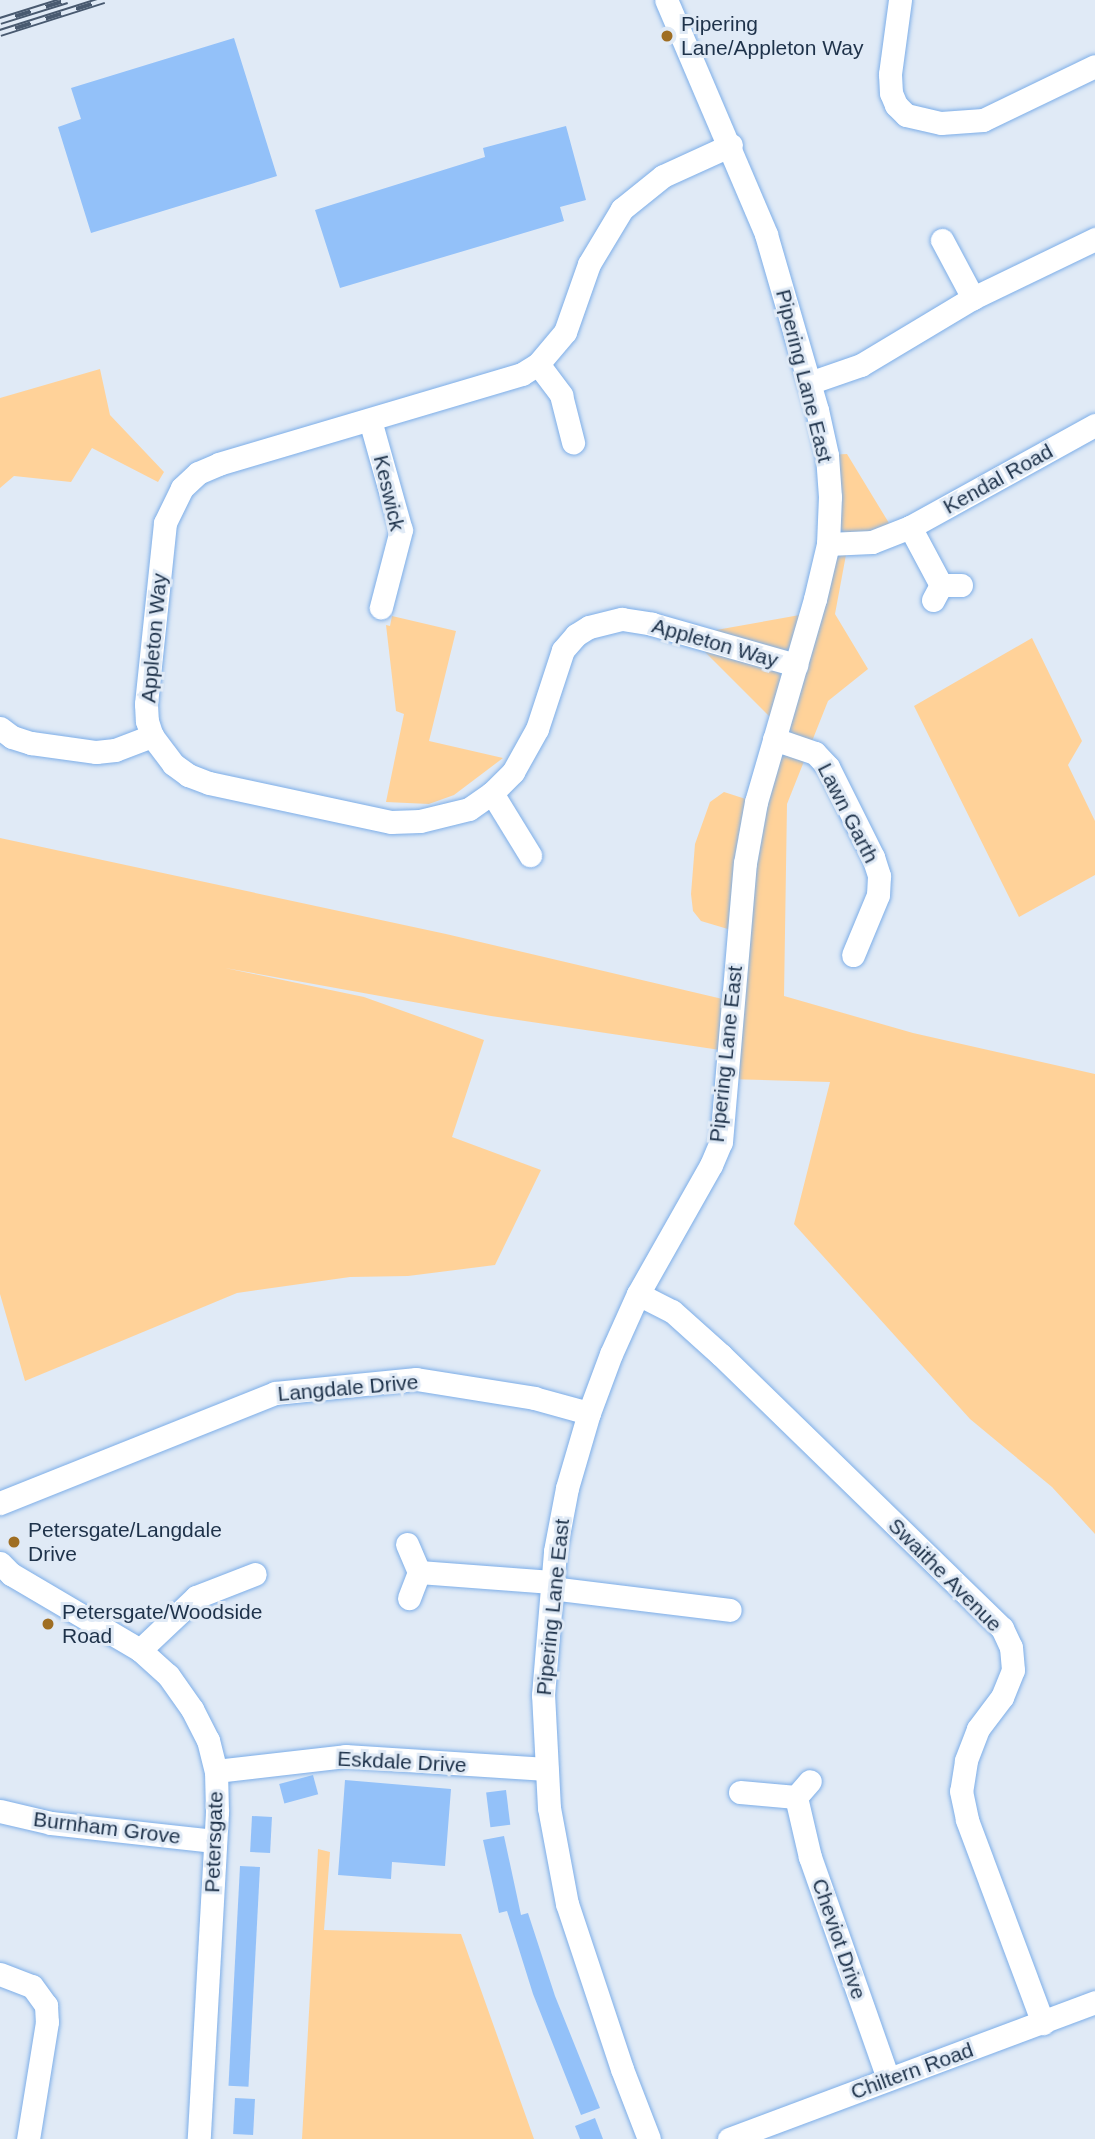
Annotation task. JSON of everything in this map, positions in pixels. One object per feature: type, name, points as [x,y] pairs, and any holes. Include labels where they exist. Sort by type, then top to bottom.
[{"type":"street","name":"Pipering Lane East","points":[[649,2139],[622,2069],[567,1904],[549,1808],[543,1695],[552,1585],[567,1488],[589,1413],[638,1294],[711,1165],[721,1142],[745,863],[756,802],[828,544],[830,497],[827,455],[766,234],[731,145],[689,59],[666,0]]},
{"type":"street","points":[[900,0],[890,74],[891,93],[896,105],[906,114],[941,123],[983,120],[1095,66]]},
{"type":"street","name":"Appleton Way","points":[[731,145],[663,176],[622,209],[589,264],[565,332],[538,364],[522,374],[219,464],[198,473],[182,488],[165,523],[146,704],[152,736],[173,764],[199,779],[391,822],[445,817],[469,808],[492,793],[513,772],[528,749],[563,650],[576,635],[589,626],[622,619],[653,624],[796,665]]},
{"type":"street","points":[[809,383],[861,365],[973,298],[1095,239]]},
{"type":"street","points":[[942,240],[973,298]]},
{"type":"street","points":[[538,364],[561,395],[573,442]]},
{"type":"street","name":"Keswick","points":[[370,420],[401,530],[381,607]]},
{"type":"street","name":"Kendal Road","points":[[828,544],[872,542],[910,527],[1092,435]]},
{"type":"street","points":[[910,527],[945,590]]},
{"type":"street","points":[[0,728],[12,737],[31,743],[96,752],[115,750],[152,736]]},
{"type":"street","name":"Lawn Garth","points":[[774,739],[815,753],[828,767],[873,857],[879,876],[878,895],[853,955]]},
{"type":"street","points":[[492,793],[530,855]]},
{"type":"street","name":"Swaithe Avenue","points":[[638,1294],[672,1311],[722,1355],[1002,1628],[1011,1647],[1013,1670],[1002,1697],[978,1729],[966,1760],[961,1791],[967,1820],[1043,2023]]},
{"type":"street","name":"Langdale Drive","points":[[0,1503],[275,1393],[416,1379],[534,1398],[589,1413]]},
{"type":"street","points":[[407,1544],[419,1572],[409,1598]]},
{"type":"street","points":[[419,1572],[552,1585],[730,1610]]},
{"type":"street","name":"Petersgate","points":[[4,1574],[140,1650],[168,1675],[192,1709],[208,1740],[216,1771],[199,2139]]},
{"type":"street","points":[[140,1650],[196,1597],[255,1574]]},
{"type":"street","name":"Eskdale Drive","points":[[216,1771],[345,1756],[547,1769]]},
{"type":"street","name":"Cheviot Drive","points":[[740,1792],[803,1789],[810,1857],[888,2079]]},
{"type":"street","name":"Burnham Grove","points":[[0,1811],[51,1823],[214,1841]]},
{"type":"street","points":[[0,1974],[32,1986],[46,2005],[47,2022],[28,2139]]},
{"type":"street","name":"Chiltern Road","points":[[729,2139],[1095,2002]]},
{"type":"shaded area","points":[[100,369],[110,415],[164,472],[158,482],[92,448],[71,482],[14,476],[0,488],[0,398]]},
{"type":"shaded area","points":[[847,454],[895,533],[848,544],[835,614],[868,669],[828,701],[787,804],[784,996],[913,1033],[1095,1074],[1095,1534],[1052,1487],[970,1419],[794,1224],[830,1082],[725,1079],[727,1051],[491,1016],[225,968],[364,997],[484,1040],[452,1137],[541,1170],[495,1265],[408,1276],[350,1277],[237,1293],[25,1381],[0,1294],[0,838],[446,934],[731,1001],[738,932],[701,921],[693,911],[691,894],[695,844],[710,802],[724,792],[755,802],[778,725],[688,635],[811,613],[827,455]]},
{"type":"shaded area","points":[[392,616],[456,631],[429,741],[503,758],[454,795],[429,804],[386,802],[404,714],[396,711],[386,625],[390,626]]},
{"type":"shaded area","points":[[1032,638],[1082,741],[1068,765],[1095,821],[1095,875],[1019,917],[914,706]]},
{"type":"shaded area","points":[[318,1849],[330,1852],[324,1930],[461,1934],[534,2139],[302,2139]]},
{"type":"building","points":[[234,38],[277,176],[91,233],[58,127],[81,119],[71,88]]},
{"type":"building","points":[[566,126],[586,200],[560,207],[564,221],[340,288],[315,210],[485,157],[483,148]]},
{"type":"building","points":[[313,1775],[318,1794],[284,1803],[279,1784]]},
{"type":"building","points":[[345,1780],[451,1789],[445,1866],[392,1862],[391,1879],[338,1875]]},
{"type":"building","points":[[506,1790],[510,1825],[490,1827],[486,1792]]},
{"type":"building","points":[[252,1816],[272,1817],[270,1853],[250,1852]]},
{"type":"building","points":[[504,1836],[521,1915],[528,1913],[555,1996],[600,2108],[581,2115],[533,1994],[507,1911],[499,1913],[483,1840]]},
{"type":"building","points":[[240,1866],[260,1867],[248,2087],[228,2086]]},
{"type":"building","points":[[235,2098],[255,2099],[253,2135],[233,2134]]},
{"type":"building","points":[[595,2118],[603,2139],[580,2139],[575,2126]]},
{"type":"railway","points":[[0,21],[67,0]]},
{"type":"railway","points":[[0,33],[104,0]]},
{"type":"place","name":"Pipering Lane/Appleton Way","points":[[667,36]]},
{"type":"place","name":"Petersgate/Langdale Drive","points":[[14,1542]]},
{"type":"place","name":"Petersgate/Woodside Road","points":[[48,1624]]}]
